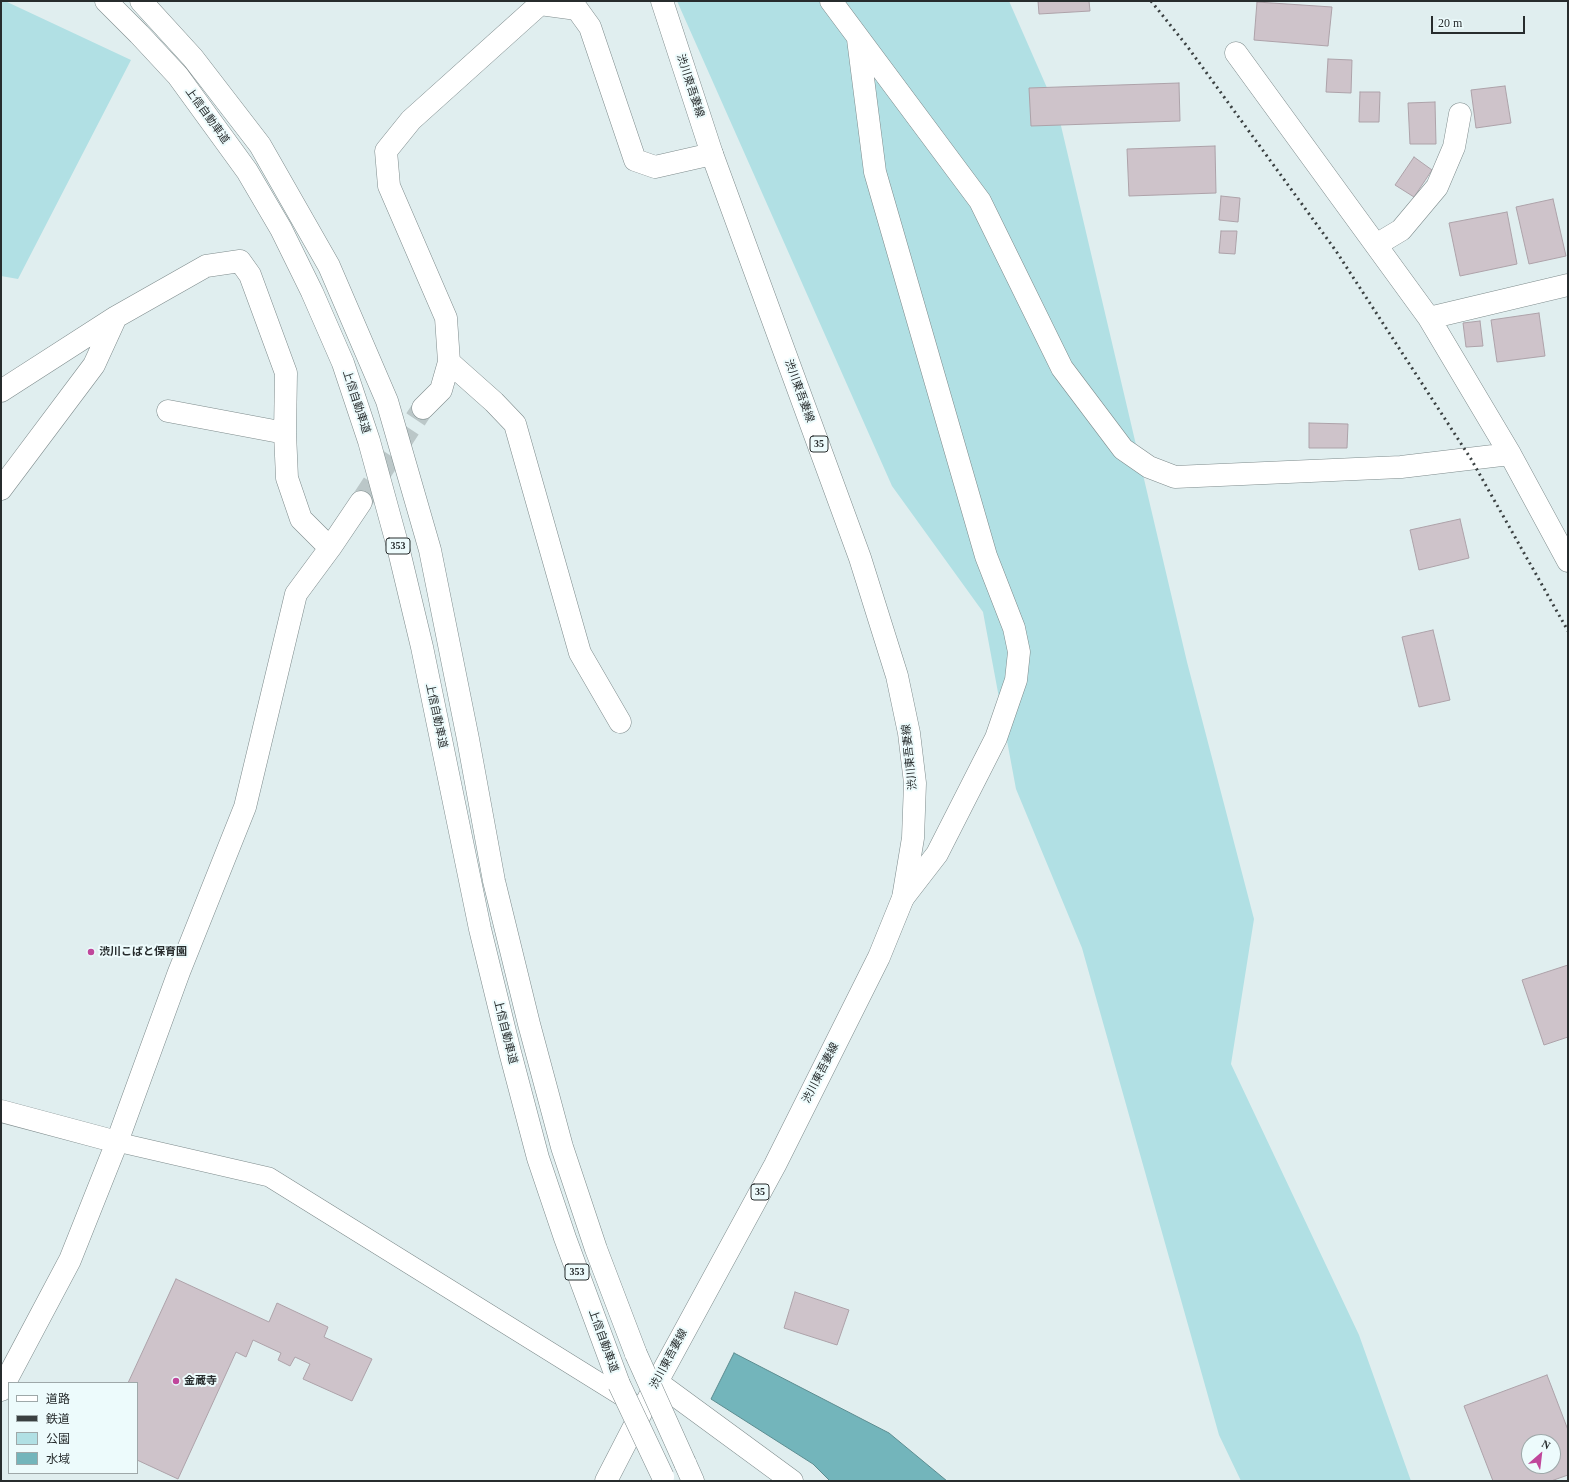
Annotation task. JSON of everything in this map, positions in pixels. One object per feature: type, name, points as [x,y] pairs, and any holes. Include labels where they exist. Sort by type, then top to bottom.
[{"type":"main road","name":"上信自動車道","points":[[106,1],[140,34],[178,76],[247,171],[281,229],[312,292],[343,363],[369,441],[400,554],[422,647],[480,929],[538,1158],[567,1245],[619,1384],[664,1479]]},
{"type":"main road","name":"353","points":[[141,1],[193,58],[260,145],[329,266],[387,401],[430,550],[468,739],[494,881],[562,1147],[596,1249],[636,1354],[689,1472]]},
{"type":"main road","name":"渋川東吾妻線","points":[[606,1481],[657,1382],[775,1165],[879,957],[903,898],[913,838],[915,783],[909,733],[897,676],[860,558],[712,154],[662,1]]},
{"type":"main road","points":[[831,1],[980,201],[1062,368],[1123,449],[1149,467],[1175,478],[1401,467],[1510,454]]},
{"type":"main road","points":[[423,408],[441,390],[449,362],[446,318],[390,186],[386,151],[411,120],[540,4],[577,9],[590,27],[635,160],[655,167],[712,154]]},
{"type":"main road","points":[[858,38],[875,172],[986,556],[1014,628],[1019,652],[1016,680],[996,738],[937,854],[903,898]]},
{"type":"main road","points":[[1236,53],[1429,318],[1510,454],[1568,561]]},
{"type":"main road","points":[[1376,245],[1401,230],[1436,187],[1454,147],[1460,114]]},
{"type":"main road","points":[[1,391],[116,317],[206,266],[240,261],[250,275],[286,373],[285,433],[287,478],[301,520],[330,548]]},
{"type":"main road","points":[[1429,318],[1568,285]]},
{"type":"main road","points":[[1,489],[94,365],[116,317]]},
{"type":"main road","points":[[449,362],[494,402],[514,424],[580,653],[620,722]]},
{"type":"main road","points":[[168,411],[285,433]]},
{"type":"main road","points":[[1,1390],[70,1260],[117,1142],[179,972],[246,807],[296,594],[330,548],[361,502]]},
{"type":"main road","points":[[1,1111],[117,1142]]},
{"type":"main road","points":[[657,1382],[792,1481]]},
{"type":"lane","points":[[117,1142],[268,1177],[643,1409]]},
{"type":"green space","points":[[1,1],[5,1],[131,60],[18,279],[1,276]]},
{"type":"green space","points":[[677,1],[1009,1],[1058,113],[1187,662],[1254,919],[1231,1064],[1359,1335],[1411,1481],[1241,1481],[1219,1435],[1082,948],[1016,789],[983,612],[892,486]]},
{"type":"water","points":[[734,1353],[889,1433],[947,1481],[830,1481],[813,1464],[711,1399]]},
{"type":"building","points":[[1038,1],[1089,1],[1090,11],[1039,14]]},
{"type":"building","points":[[1257,2],[1332,7],[1328,46],[1254,40]]},
{"type":"building","points":[[1328,59],[1352,60],[1351,93],[1326,92]]},
{"type":"building","points":[[1179,83],[1180,121],[1031,126],[1029,88]]},
{"type":"building","points":[[1505,86],[1511,123],[1476,128],[1471,90]]},
{"type":"building","points":[[1360,92],[1380,92],[1379,122],[1359,122]]},
{"type":"building","points":[[1435,102],[1436,144],[1410,144],[1408,103]]},
{"type":"building","points":[[1215,146],[1216,193],[1129,196],[1127,149]]},
{"type":"building","points":[[1414,157],[1432,170],[1414,197],[1395,185]]},
{"type":"building","points":[[1221,196],[1240,198],[1238,222],[1219,220]]},
{"type":"building","points":[[1553,199],[1566,256],[1529,264],[1516,207]]},
{"type":"building","points":[[1507,212],[1517,264],[1460,276],[1449,223]]},
{"type":"building","points":[[1221,231],[1237,231],[1235,254],[1219,253]]},
{"type":"building","points":[[1539,313],[1545,356],[1497,362],[1491,320]]},
{"type":"building","points":[[1480,321],[1483,346],[1466,347],[1463,323]]},
{"type":"building","points":[[1309,423],[1348,424],[1347,448],[1309,448]]},
{"type":"building","points":[[1460,519],[1469,558],[1419,570],[1410,530]]},
{"type":"building","points":[[1433,630],[1450,700],[1419,707],[1402,637]]},
{"type":"building","points":[[1568,965],[1568,1037],[1544,1045],[1522,980]]},
{"type":"building","name":"金蔵寺","points":[[176,1279],[269,1322],[277,1303],[328,1327],[324,1337],[372,1359],[352,1401],[303,1379],[310,1364],[295,1357],[290,1366],[278,1360],[281,1353],[253,1340],[246,1357],[236,1352],[178,1479],[138,1460],[138,1382],[128,1382]]},
{"type":"building","points":[[795,1292],[849,1310],[837,1345],[784,1328]]},
{"type":"building","points":[[1547,1375],[1568,1430],[1568,1475],[1551,1481],[1493,1481],[1464,1406]]},
{"type":"tunnel","points":[[361,502],[423,408]]},
{"type":"railway","points":[[1151,1],[1187,46],[1336,251],[1471,459],[1568,631]]},
{"type":"place","name":"渋川こばと保育園","points":[[91,952]]},
{"type":"place","name":"金蔵寺","points":[[176,1381]]}]
